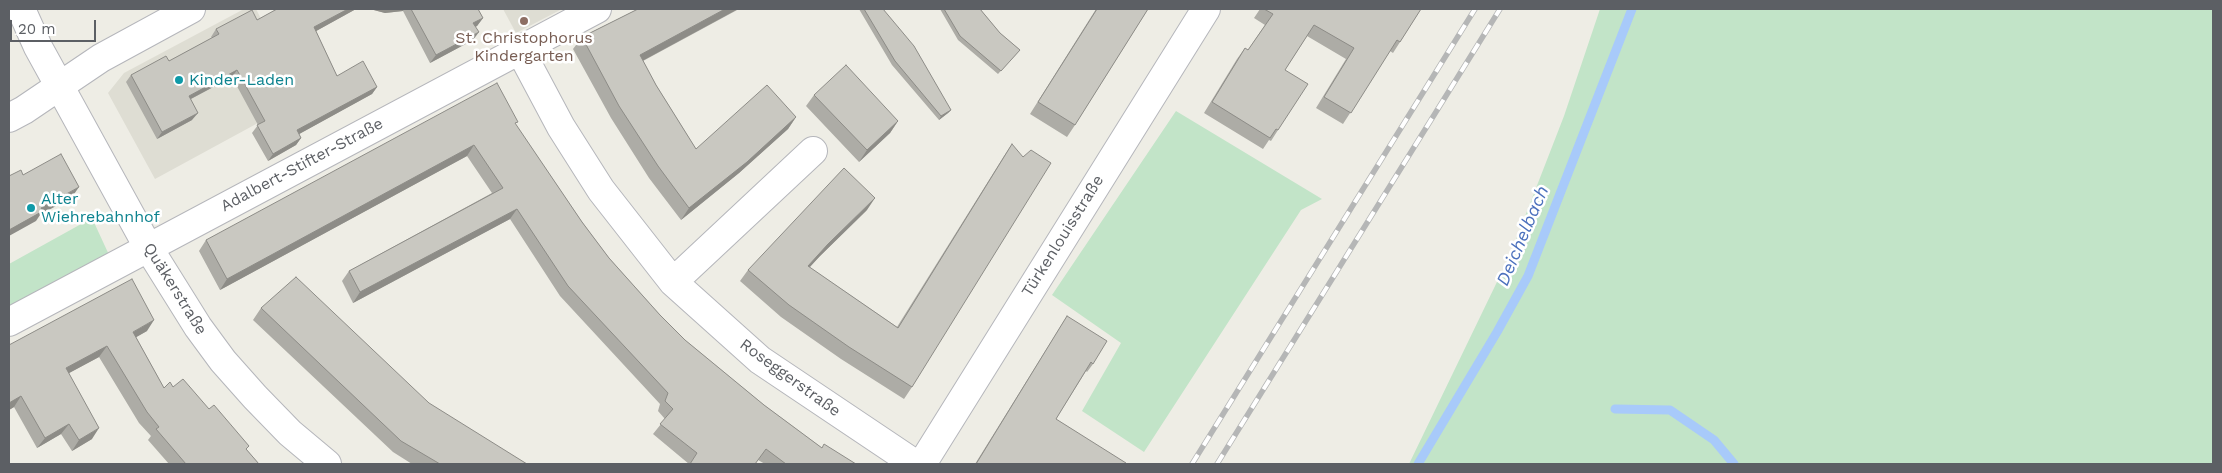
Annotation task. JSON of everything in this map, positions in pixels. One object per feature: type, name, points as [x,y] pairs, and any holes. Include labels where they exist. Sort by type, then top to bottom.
[{"type":"street","name":"Quäkerstraße","points":[[21,9],[38,46],[148,247],[198,327],[223,361],[290,433],[327,464]]},
{"type":"street","points":[[9,118],[101,58],[191,9]]},
{"type":"street","name":"Adalbert-Stifter-Straße","points":[[9,322],[597,9]]},
{"type":"street","name":"Türkenlouisstraße","points":[[922,464],[1206,9]]},
{"type":"street","name":"Roseggerstraße","points":[[520,50],[561,127],[601,190],[674,282],[760,360],[915,464]]},
{"type":"street","points":[[674,282],[813,151]]},
{"type":"shaded area","points":[[244,9],[256,9],[302,99],[155,179],[108,93],[124,73]]},
{"type":"shaded area","name":"St. Christophorus Kindergarten","points":[[503,9],[562,9],[516,33]]},
{"type":"green space","points":[[1600,9],[2213,9],[2213,464],[1409,464],[1510,255],[1564,116]]},
{"type":"green space","points":[[1176,111],[1322,199],[1301,210],[1144,452],[1082,411],[1121,343],[1052,295]]},
{"type":"green space","points":[[92,218],[110,257],[9,312],[9,264]]},
{"type":"building","points":[[277,9],[348,9],[314,27],[337,76],[363,61],[377,87],[297,130],[301,138],[273,154],[257,125],[265,121],[237,70],[189,96],[198,113],[162,132],[131,75],[166,56],[169,61],[219,34],[216,29],[252,10],[257,20]]},
{"type":"building","points":[[411,9],[478,9],[483,18],[473,23],[479,32],[436,55]]},
{"type":"building","points":[[638,9],[725,9],[640,55],[656,85],[696,149],[767,85],[796,117],[747,162],[689,208],[658,166],[619,106],[582,37]]},
{"type":"building","points":[[864,9],[883,9],[914,46],[951,110],[941,116],[895,61]]},
{"type":"building","points":[[944,9],[980,9],[1000,33],[1020,50],[1001,71],[960,36]]},
{"type":"building","points":[[1097,9],[1148,9],[1075,125],[1038,102]]},
{"type":"building","points":[[1264,9],[1421,9],[1400,42],[1397,40],[1351,113],[1324,97],[1354,48],[1314,25],[1285,70],[1308,84],[1278,130],[1276,129],[1270,138],[1212,102],[1245,48],[1248,50],[1273,14]]},
{"type":"building","points":[[846,65],[898,121],[867,150],[814,95]]},
{"type":"building","points":[[497,83],[518,122],[515,123],[582,222],[609,258],[660,315],[685,340],[764,405],[822,448],[824,444],[856,464],[786,464],[766,449],[755,464],[690,464],[697,453],[660,424],[673,409],[665,401],[668,393],[568,286],[517,209],[360,292],[349,271],[503,188],[474,145],[227,279],[206,240]]},
{"type":"building","points":[[1012,144],[1023,157],[1031,150],[1051,163],[912,387],[849,347],[789,305],[748,270],[844,168],[875,198],[808,266],[898,328]]},
{"type":"building","name":"Alter Wiehrebahnhof","points":[[61,154],[79,187],[41,208],[43,211],[9,230],[9,176],[21,170],[23,175]]},
{"type":"building","points":[[296,277],[429,403],[527,464],[440,464],[401,441],[261,308]]},
{"type":"building","points":[[132,279],[154,320],[133,332],[164,388],[170,382],[173,387],[183,379],[209,409],[214,405],[249,446],[246,449],[259,464],[186,464],[156,429],[159,427],[147,412],[107,346],[66,368],[99,428],[79,440],[69,424],[45,438],[21,396],[9,403],[9,345]]},
{"type":"building","points":[[1067,316],[1107,341],[1093,364],[1091,362],[1056,419],[1126,463],[976,464]]},
{"type":"waterway","name":"Deichelbach","points":[[1418,464],[1497,332],[1528,276],[1632,9]]},
{"type":"waterway","points":[[1615,409],[1670,410],[1714,440],[1734,464]]},
{"type":"railway","points":[[1192,464],[1475,9]]},
{"type":"railway","points":[[1217,464],[1500,9]]},
{"type":"place","name":"St. Christophorus Kindergarten","points":[[524,21]]},
{"type":"place","name":"Kinder-Laden","points":[[179,80]]},
{"type":"place","name":"Alter Wiehrebahnhof","points":[[31,208]]}]
